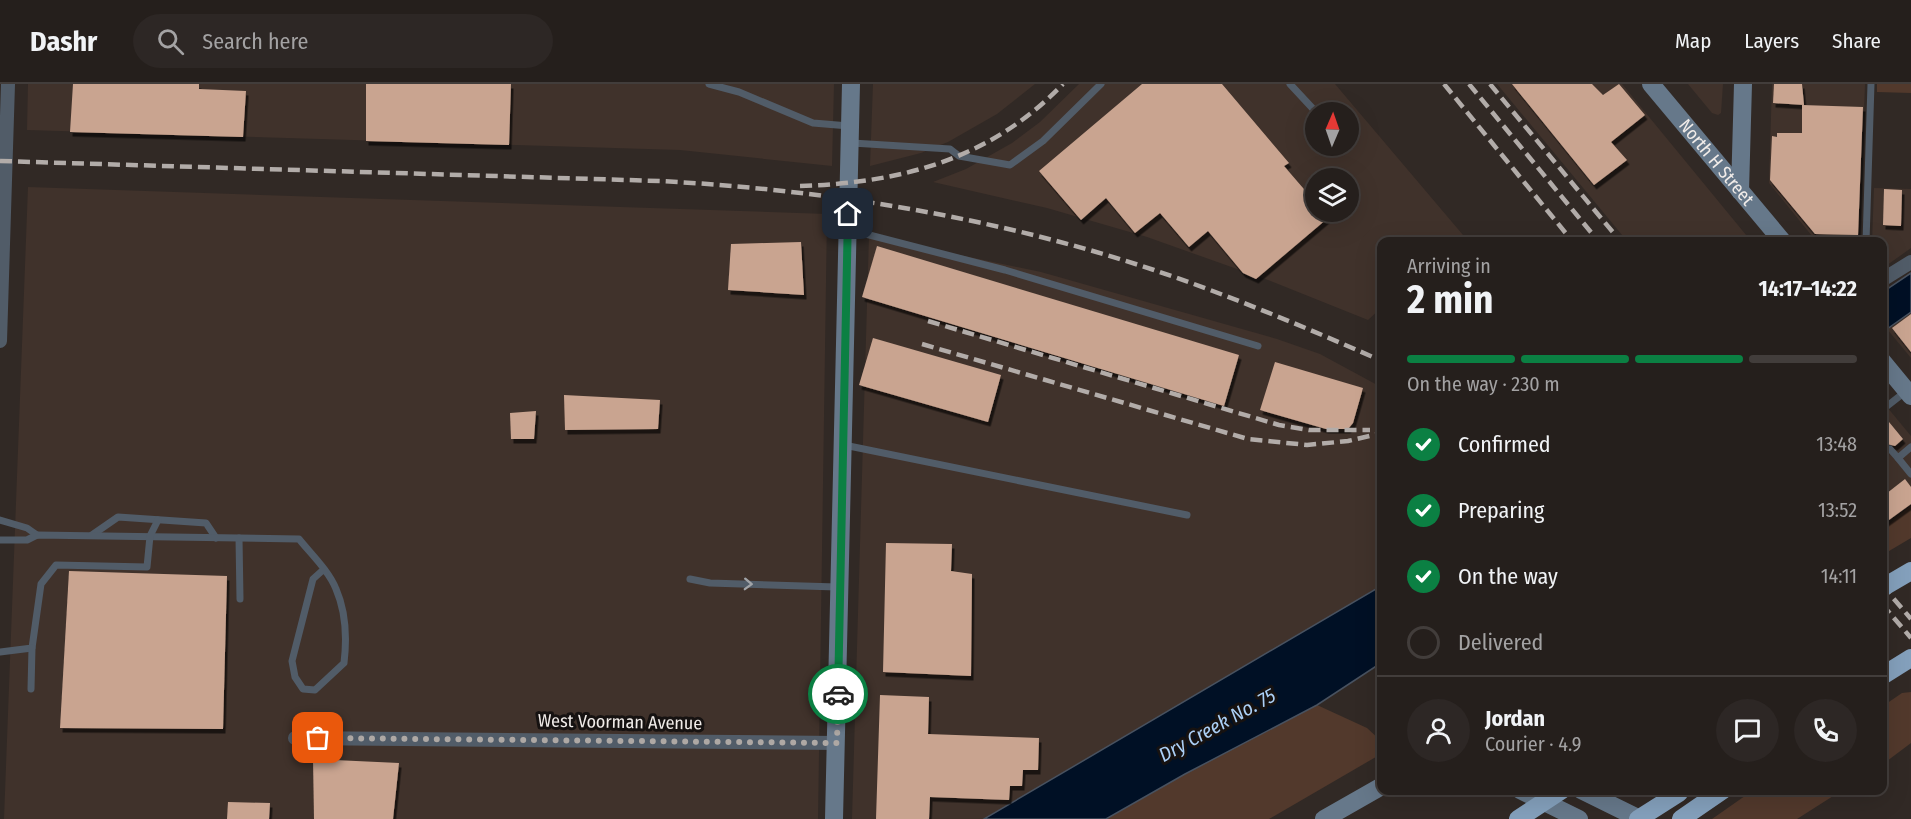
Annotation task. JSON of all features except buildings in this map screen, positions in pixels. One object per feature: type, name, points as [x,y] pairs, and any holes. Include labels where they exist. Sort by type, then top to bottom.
[{"type":"highway","points":[[1887,585],[1911,571]]},
{"type":"highway","points":[[1887,673],[1909,660]]},
{"type":"highway","points":[[1887,680],[1909,660]]},
{"type":"highway","points":[[1518,819],[1554,795]]},
{"type":"highway","points":[[1639,819],[1676,795]]},
{"type":"highway","points":[[1681,819],[1715,795]]},
{"type":"street","points":[[0,342],[8,84]]},
{"type":"street","points":[[834,819],[851,84]]},
{"type":"street","name":"North H Street","points":[[1651,84],[1779,237]]},
{"type":"street","points":[[1740,191],[1743,84]]},
{"type":"street","points":[[1887,277],[1911,262]]},
{"type":"street","points":[[1887,367],[1909,393]]},
{"type":"street","name":"West Voorman Avenue","points":[[295,738],[837,743]]},
{"type":"street","points":[[1324,819],[1377,789]]},
{"type":"street","points":[[1530,795],[1579,819]]},
{"type":"street","points":[[1591,795],[1639,819]]},
{"type":"lane","points":[[709,84],[739,92],[813,123],[849,134],[950,149],[959,156],[1010,165],[1036,147],[1101,84]]},
{"type":"lane","points":[[1290,84],[1307,102]]},
{"type":"lane","points":[[1866,237],[1871,84]]},
{"type":"lane","points":[[847,229],[1005,270],[1258,346]]},
{"type":"lane","points":[[1887,407],[1909,393]]},
{"type":"lane","points":[[844,445],[1187,515]]},
{"type":"lane","points":[[1898,458],[1911,447]]},
{"type":"lane","points":[[1890,449],[1911,474]]},
{"type":"lane","points":[[92,535],[118,517],[206,523],[216,538]]},
{"type":"lane","points":[[0,520],[27,528],[37,535]]},
{"type":"lane","points":[[30,689],[32,648],[40,584],[56,565],[147,567],[150,537],[158,520]]},
{"type":"lane","points":[[176,537],[183,521]]},
{"type":"lane","points":[[0,540],[27,540],[37,535],[299,539],[336,588],[347,635],[344,663],[315,690],[303,689],[295,677],[292,661],[314,579],[322,570]]},
{"type":"lane","points":[[239,538],[240,599]]},
{"type":"lane","points":[[690,579],[710,583],[838,587]]},
{"type":"lane","points":[[0,652],[32,648]]},
{"type":"shaded area","points":[[28,84],[834,84],[832,166],[680,150],[27,130]]},
{"type":"shaded area","points":[[873,84],[1035,84],[997,114],[948,142],[921,153],[870,166]]},
{"type":"shaded area","points":[[1079,84],[1335,84],[1350,102],[1305,102],[1305,156],[1359,156],[1359,112],[1463,235],[1461,237],[1377,237],[1377,312],[1368,320],[1268,280],[1147,237],[1047,208],[933,182],[966,169],[1012,143],[1040,122]]},
{"type":"shaded area","points":[[1497,84],[1622,84],[1748,237],[1624,237]]},
{"type":"shaded area","points":[[1688,84],[1723,84],[1721,113],[1718,115],[1712,113]]},
{"type":"shaded area","points":[[1772,84],[1865,84],[1859,237],[1813,237],[1769,183]]},
{"type":"shaded area","points":[[1877,84],[1911,84],[1911,93],[1877,92]]},
{"type":"shaded area","points":[[28,187],[827,214],[818,819],[4,819]]},
{"type":"shaded area","points":[[1874,188],[1911,189],[1911,248],[1887,265],[1887,237],[1872,237]]},
{"type":"shaded area","points":[[869,236],[1041,272],[1277,339],[1320,354],[1377,385],[1377,588],[984,819],[852,819]]},
{"type":"shaded area","points":[[1911,312],[1911,358],[1887,329]]},
{"type":"shaded area","points":[[1887,407],[1911,436],[1911,505],[1887,526]]},
{"type":"shaded area","points":[[1911,505],[1911,538],[1887,552],[1887,526]]},
{"type":"shaded area","points":[[1911,692],[1911,743],[1887,761],[1887,703],[1902,693]]},
{"type":"shaded area","points":[[1317,705],[1367,728],[1377,737],[1377,756],[1269,819],[1106,819],[1185,774]]},
{"type":"shaded area","points":[[1746,795],[1835,795],[1797,819],[1712,819]]},
{"type":"water","points":[[1911,273],[1911,312],[1887,329],[1887,289]]},
{"type":"water","name":"Dry Creek No. 75","points":[[1377,588],[1377,666],[1317,705],[1185,774],[1106,819],[984,819]]},
{"type":"railway","points":[[800,186],[874,179],[942,162],[1006,131],[1035,110],[1063,84]]},
{"type":"railway","points":[[1444,84],[1569,237]]},
{"type":"railway","points":[[1469,84],[1595,237]]},
{"type":"railway","points":[[1490,84],[1617,237]]},
{"type":"railway","points":[[0,161],[660,181],[723,185],[848,199],[972,221],[1094,251],[1212,291],[1377,359]]},
{"type":"railway","points":[[928,321],[1279,425],[1309,430],[1370,430]]},
{"type":"railway","points":[[922,344],[1248,439],[1307,445],[1348,441],[1377,434]]},
{"type":"railway","points":[[1887,591],[1911,619]]},
{"type":"railway","points":[[1887,610],[1911,638]]},
{"type":"way so far","points":[[318,738],[410,741],[549,738],[837,743],[838,694]]},
{"type":"route","points":[[838,694],[838,587],[841,464],[844,445],[848,214]]}]
